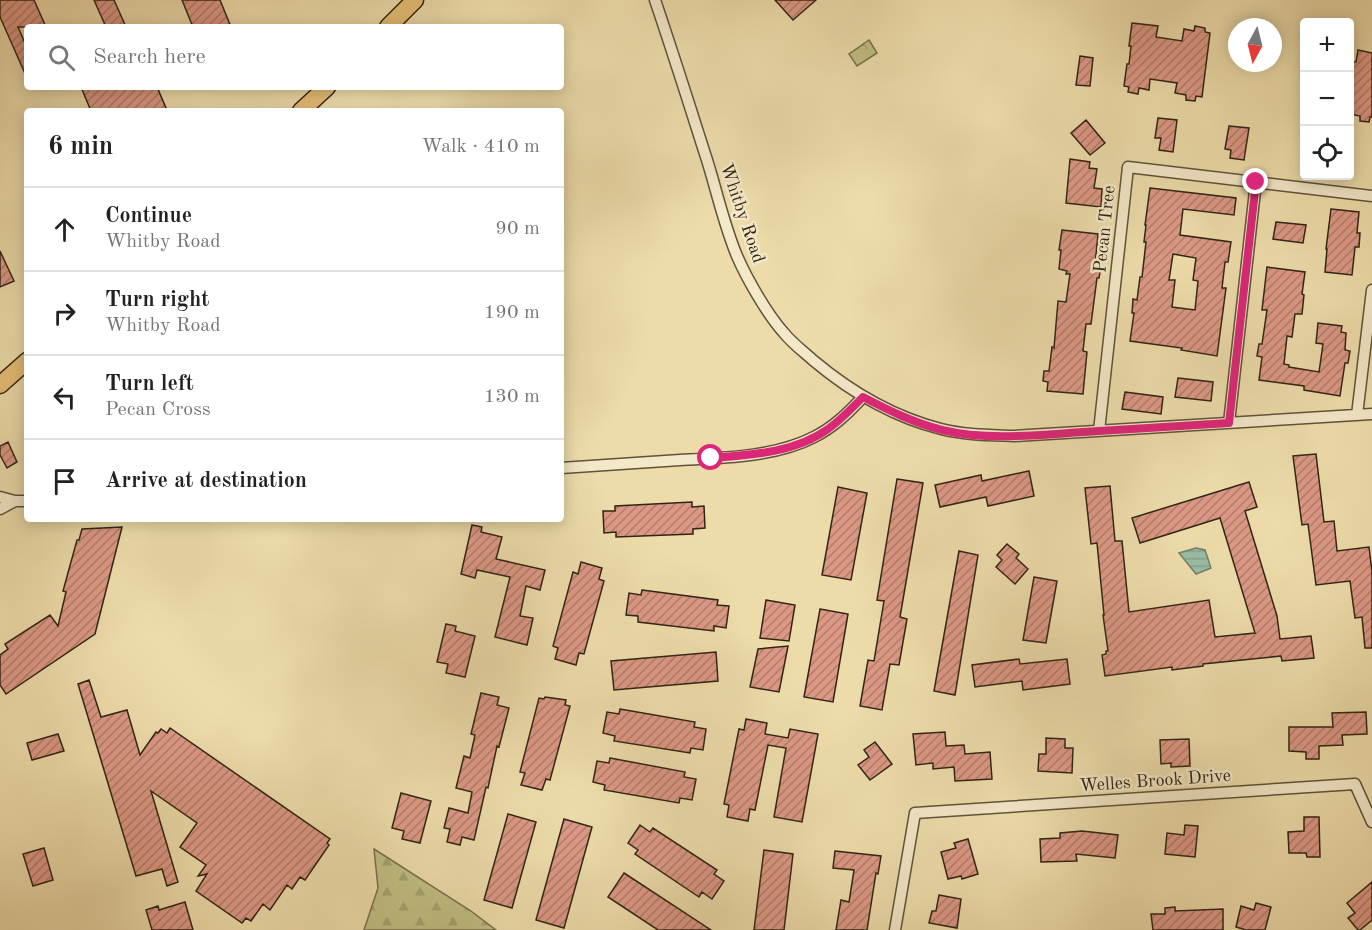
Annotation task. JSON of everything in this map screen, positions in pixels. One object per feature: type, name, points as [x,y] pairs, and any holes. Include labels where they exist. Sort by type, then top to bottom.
[{"type":"main road","points":[[391,24],[415,0]]},
{"type":"main road","points":[[304,108],[324,90]]},
{"type":"main road","points":[[0,386],[24,364]]},
{"type":"street","name":"Whitby Road","points":[[655,0],[713,179],[726,227],[745,273],[784,334],[828,372],[863,397],[893,413],[922,424],[971,435],[1014,436],[1372,414]]},
{"type":"street","name":"Pecan Tree","points":[[1099,431],[1128,167],[1372,196]]},
{"type":"street","points":[[1229,423],[1256,182]]},
{"type":"street","points":[[1357,415],[1372,290]]},
{"type":"street","points":[[564,468],[767,452],[796,445],[827,430],[863,397]]},
{"type":"street","points":[[0,497],[24,501]]},
{"type":"street","points":[[0,509],[15,501]]},
{"type":"street","name":"Welles Brook Drive","points":[[895,930],[915,813],[1355,784],[1372,822]]},
{"type":"green space","points":[[869,40],[877,53],[857,66],[849,54]]},
{"type":"green space","points":[[374,849],[471,911],[496,930],[364,930],[378,888]]},
{"type":"shaded area","points":[[1196,548],[1205,550],[1211,568],[1196,574],[1179,553]]},
{"type":"building","points":[[0,0],[34,0],[45,24],[24,24],[24,27],[18,27],[24,41],[24,71],[0,17]]},
{"type":"building","points":[[94,0],[114,0],[125,24],[105,24]]},
{"type":"building","points":[[182,0],[220,0],[230,24],[192,24]]},
{"type":"building","points":[[775,0],[816,0],[793,20]]},
{"type":"building","points":[[1132,23],[1158,26],[1156,37],[1182,41],[1184,29],[1194,31],[1195,26],[1205,28],[1205,32],[1210,33],[1202,97],[1196,96],[1195,101],[1186,100],[1186,95],[1175,93],[1177,83],[1150,79],[1149,90],[1139,88],[1138,94],[1128,92],[1129,87],[1124,86],[1127,64],[1129,64]]},
{"type":"building","points":[[1358,50],[1372,53],[1372,117],[1369,122],[1360,121],[1360,116],[1354,115],[1354,62],[1356,62]]},
{"type":"building","points":[[1080,56],[1093,58],[1090,86],[1076,85]]},
{"type":"building","points":[[82,90],[158,90],[166,108],[90,108]]},
{"type":"building","points":[[1158,118],[1177,120],[1173,152],[1159,150],[1161,138],[1155,138]]},
{"type":"building","points":[[1086,120],[1105,143],[1090,155],[1071,133]]},
{"type":"building","points":[[1229,126],[1249,128],[1244,160],[1230,158],[1231,150],[1225,149]]},
{"type":"building","points":[[1070,159],[1090,162],[1089,168],[1097,169],[1094,188],[1102,189],[1101,207],[1066,203]]},
{"type":"building","points":[[1150,188],[1236,198],[1234,215],[1183,209],[1180,235],[1231,242],[1228,262],[1225,262],[1222,288],[1226,288],[1217,356],[1181,350],[1182,348],[1130,341],[1134,313],[1132,313],[1133,299],[1137,300],[1140,277],[1142,277],[1146,242],[1144,242]],"holes":[[[1173,254],[1196,258],[1193,280],[1198,281],[1195,310],[1172,307],[1175,280],[1169,280]]]},
{"type":"building","points":[[1331,209],[1359,212],[1357,233],[1360,233],[1359,247],[1355,247],[1352,275],[1325,272]]},
{"type":"building","points":[[1276,222],[1306,225],[1303,243],[1273,239]]},
{"type":"building","points":[[1062,230],[1098,234],[1095,265],[1101,266],[1099,278],[1097,278],[1091,324],[1086,324],[1083,351],[1087,352],[1083,394],[1047,391],[1048,382],[1043,381],[1044,371],[1049,371],[1052,347],[1054,348],[1058,301],[1066,302],[1070,274],[1059,269]]},
{"type":"building","points":[[0,251],[14,281],[0,287]]},
{"type":"building","points":[[1267,267],[1305,272],[1302,314],[1295,314],[1292,337],[1287,336],[1284,364],[1289,367],[1319,372],[1323,344],[1316,343],[1318,323],[1342,326],[1341,332],[1346,333],[1345,350],[1350,351],[1348,363],[1345,363],[1340,396],[1304,390],[1304,386],[1259,380],[1262,357],[1257,356],[1259,344],[1262,344],[1267,310],[1262,310]]},
{"type":"building","points":[[1178,378],[1213,382],[1211,401],[1175,397]]},
{"type":"building","points":[[1125,392],[1163,397],[1161,414],[1122,409]]},
{"type":"building","points":[[8,442],[17,462],[7,468],[0,455],[0,446]]},
{"type":"building","points":[[1316,454],[1324,522],[1334,521],[1337,551],[1369,547],[1372,572],[1372,648],[1365,648],[1362,617],[1355,618],[1350,581],[1316,585],[1308,524],[1302,525],[1293,456]]},
{"type":"building","points":[[1029,471],[1034,496],[988,506],[986,497],[940,507],[935,485],[981,475],[982,481]]},
{"type":"building","points":[[897,479],[923,483],[900,617],[907,619],[899,665],[890,664],[882,710],[860,706],[868,660],[874,661],[884,601],[877,600]]},
{"type":"building","points":[[1249,482],[1257,507],[1245,511],[1277,616],[1280,639],[1311,636],[1314,658],[1282,661],[1281,656],[1105,676],[1102,655],[1108,651],[1097,543],[1091,544],[1085,488],[1110,486],[1115,541],[1122,541],[1129,612],[1209,600],[1215,637],[1255,633],[1220,518],[1140,543],[1132,518]]},
{"type":"building","points":[[838,487],[867,493],[851,580],[822,575]]},
{"type":"building","points":[[692,502],[692,507],[704,506],[705,528],[693,529],[693,534],[616,537],[616,532],[604,533],[603,511],[615,511],[615,506]]},
{"type":"building","points":[[472,525],[482,527],[481,532],[502,537],[496,559],[545,570],[540,590],[526,586],[520,616],[533,618],[527,645],[495,637],[510,577],[477,570],[475,578],[461,574]]},
{"type":"building","points":[[122,527],[95,634],[6,694],[0,685],[0,655],[8,649],[5,644],[50,615],[58,626],[66,592],[63,591],[82,529]]},
{"type":"building","points":[[1007,544],[1019,554],[1016,558],[1028,569],[1015,584],[996,567],[1002,560],[997,555]]},
{"type":"building","points":[[959,551],[978,555],[955,695],[934,691]]},
{"type":"building","points":[[581,562],[602,568],[599,579],[604,581],[584,654],[579,653],[576,665],[555,659],[558,648],[553,646],[573,572],[578,574]]},
{"type":"building","points":[[1034,577],[1057,581],[1046,643],[1023,640]]},
{"type":"building","points":[[642,590],[718,600],[717,605],[729,606],[726,628],[714,626],[714,631],[638,622],[638,616],[626,615],[629,593],[641,595]]},
{"type":"building","points":[[766,600],[795,605],[789,641],[760,638]]},
{"type":"building","points":[[820,609],[848,614],[833,702],[804,697]]},
{"type":"building","points":[[446,624],[456,626],[455,631],[475,636],[465,677],[446,673],[448,664],[437,662]]},
{"type":"building","points":[[788,646],[779,692],[750,687],[758,649]]},
{"type":"building","points":[[716,652],[718,681],[614,690],[611,661]]},
{"type":"building","points":[[1019,659],[1020,664],[1067,659],[1070,684],[1023,690],[1022,681],[975,687],[972,665]]},
{"type":"building","points":[[89,680],[101,717],[127,710],[140,755],[156,732],[158,733],[161,729],[167,733],[170,728],[330,839],[327,843],[329,845],[305,880],[300,877],[292,889],[287,885],[270,910],[263,904],[251,921],[246,918],[242,923],[196,891],[207,874],[198,876],[206,865],[180,847],[197,823],[151,791],[178,882],[167,886],[162,869],[136,876],[78,684]]},
{"type":"building","points":[[481,693],[499,697],[497,705],[509,708],[499,747],[497,746],[488,788],[486,787],[474,840],[462,837],[460,845],[447,842],[450,829],[444,828],[449,808],[468,813],[472,792],[456,788],[464,756],[470,758],[475,735],[471,734]]},
{"type":"building","points":[[545,697],[566,700],[565,705],[570,706],[550,780],[546,779],[542,790],[521,785],[525,773],[520,772],[539,698],[544,699]]},
{"type":"building","points":[[620,709],[695,722],[694,727],[706,729],[703,750],[691,748],[690,753],[614,741],[615,736],[603,733],[607,712],[619,714]]},
{"type":"building","points":[[1366,712],[1367,734],[1342,735],[1343,745],[1319,746],[1319,759],[1306,759],[1306,752],[1289,751],[1289,727],[1333,727],[1332,713]]},
{"type":"building","points":[[746,719],[767,723],[765,734],[788,738],[790,729],[818,734],[802,822],[774,817],[786,748],[768,745],[755,810],[750,809],[748,821],[727,817],[729,805],[724,804],[739,729],[744,730]]},
{"type":"building","points":[[945,732],[946,746],[964,745],[965,754],[990,752],[992,779],[955,781],[954,767],[933,769],[933,763],[916,765],[913,734]]},
{"type":"building","points":[[58,734],[64,751],[32,760],[27,743]]},
{"type":"building","points":[[1046,738],[1065,739],[1065,748],[1073,748],[1072,773],[1038,771],[1039,754],[1046,754]]},
{"type":"building","points":[[1189,739],[1190,766],[1171,767],[1171,763],[1161,764],[1160,740]]},
{"type":"building","points":[[875,742],[892,764],[870,780],[858,765],[869,757],[864,750]]},
{"type":"building","points":[[610,758],[685,772],[684,777],[696,779],[692,800],[680,798],[679,803],[604,790],[605,785],[593,782],[597,761],[609,763]]},
{"type":"building","points":[[401,793],[431,801],[420,843],[402,839],[404,831],[392,828]]},
{"type":"building","points":[[508,814],[536,822],[512,908],[484,900]]},
{"type":"building","points":[[1304,817],[1319,817],[1320,857],[1307,857],[1306,853],[1289,853],[1288,832],[1304,831]]},
{"type":"building","points":[[564,819],[592,827],[564,928],[536,920]]},
{"type":"building","points":[[640,825],[650,832],[653,828],[717,870],[714,874],[724,881],[712,899],[702,892],[699,897],[635,854],[638,850],[628,843]]},
{"type":"building","points":[[1185,825],[1198,826],[1195,857],[1165,854],[1167,833],[1184,835]]},
{"type":"building","points":[[1082,831],[1118,835],[1115,858],[1076,854],[1077,861],[1041,862],[1040,839],[1060,838],[1060,833]]},
{"type":"building","points":[[968,839],[978,874],[962,879],[961,876],[948,879],[941,852],[956,848],[954,843]]},
{"type":"building","points":[[44,848],[53,880],[33,886],[23,854]]},
{"type":"building","points":[[764,850],[793,854],[784,930],[754,930]]},
{"type":"building","points":[[835,851],[881,856],[867,930],[836,930],[841,900],[849,902],[854,870],[833,868]]},
{"type":"building","points":[[624,873],[711,930],[658,930],[608,897]]},
{"type":"building","points":[[1372,882],[1372,920],[1358,930],[1348,918],[1355,913],[1347,903]]},
{"type":"building","points":[[939,895],[961,899],[957,928],[929,923],[932,911],[936,911]]},
{"type":"building","points":[[185,902],[193,930],[152,930],[146,910],[158,906],[159,910]]},
{"type":"building","points":[[1256,903],[1271,907],[1265,930],[1246,930],[1236,927],[1241,906],[1254,910]]},
{"type":"building","points":[[1175,907],[1175,911],[1223,909],[1223,930],[1153,930],[1151,914],[1165,914],[1165,908]]},
{"type":"route","points":[[711,458],[767,452],[796,445],[827,430],[863,397],[893,413],[922,424],[971,435],[1014,436],[1229,423],[1256,182]]}]
